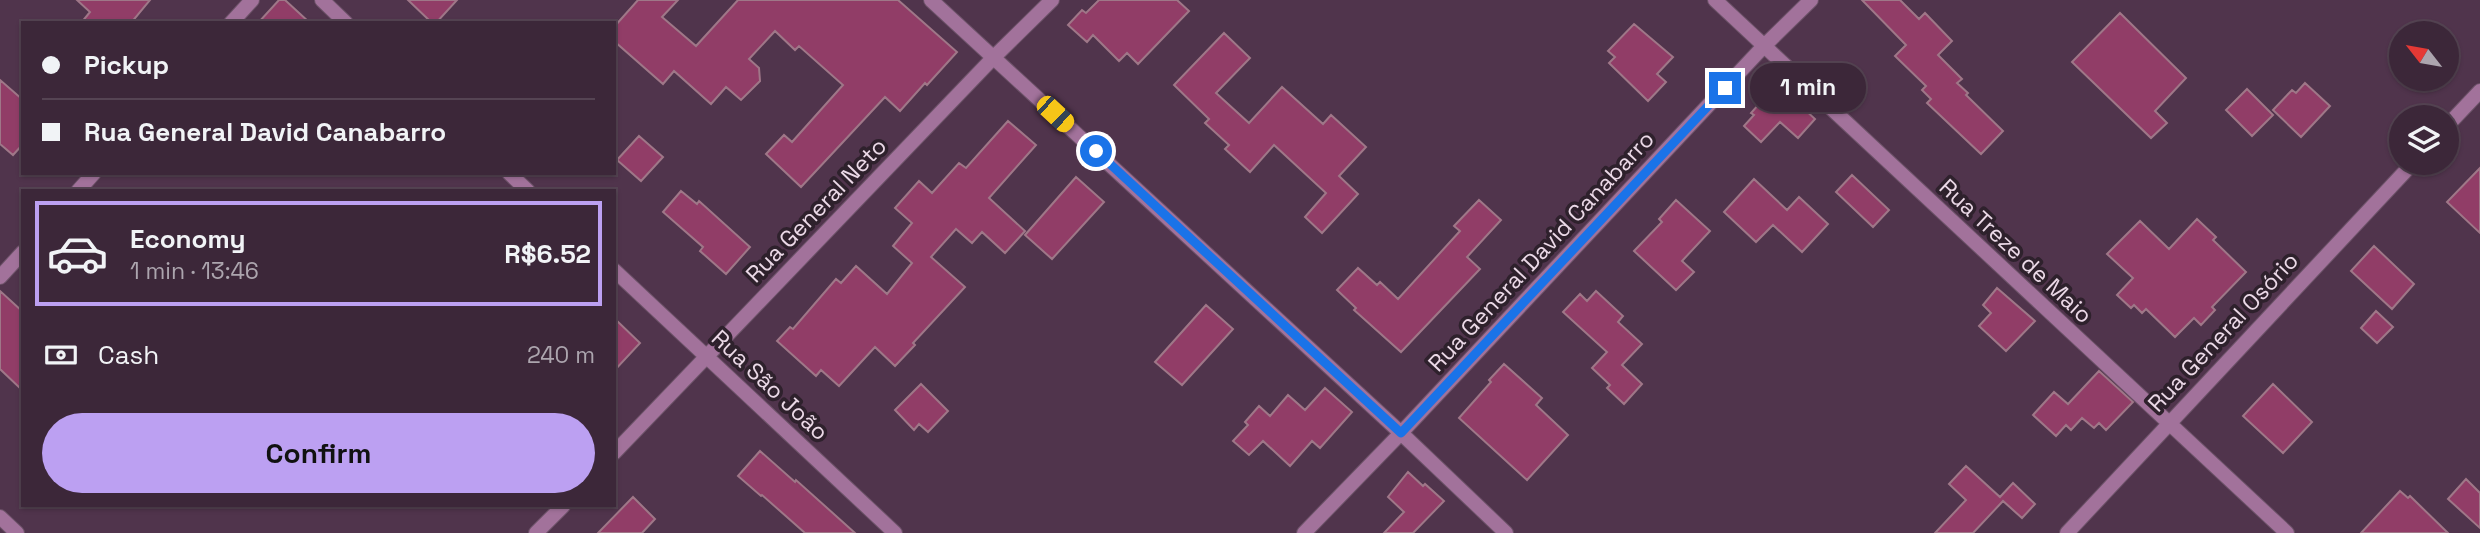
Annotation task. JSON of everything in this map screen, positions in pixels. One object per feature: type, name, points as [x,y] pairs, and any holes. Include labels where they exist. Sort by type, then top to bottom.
[{"type":"street","points":[[234,21],[252,0]]},
{"type":"street","points":[[322,0],[344,21]]},
{"type":"street","points":[[931,0],[1506,533]]},
{"type":"street","name":"Rua General Neto","points":[[616,451],[1052,0]]},
{"type":"street","name":"Rua Treze de Maio","points":[[1715,0],[2287,533]]},
{"type":"street","name":"Rua General David Canabarro","points":[[1304,533],[1763,47],[1811,0]]},
{"type":"street","points":[[2459,113],[2480,91]]},
{"type":"street","points":[[80,189],[92,175]]},
{"type":"street","points":[[511,175],[526,189]]},
{"type":"street","name":"Rua General Osório","points":[[2067,533],[2402,175]]},
{"type":"street","points":[[0,276],[21,254]]},
{"type":"street","name":"Rua São João","points":[[616,272],[895,533]]},
{"type":"street","points":[[536,533],[562,507]]},
{"type":"street","points":[[0,517],[17,533]]},
{"type":"building","points":[[77,0],[150,0],[133,21],[83,21],[90,12]]},
{"type":"building","points":[[279,0],[285,0],[308,21],[260,21]]},
{"type":"building","points":[[408,0],[457,0],[438,21],[430,21]]},
{"type":"building","points":[[638,0],[678,0],[662,17],[696,46],[738,0],[898,0],[957,52],[900,111],[885,97],[801,187],[766,154],[784,135],[792,142],[843,85],[799,46],[795,50],[775,31],[749,59],[759,68],[760,81],[741,100],[726,87],[711,104],[674,71],[663,84],[616,43],[616,25]]},
{"type":"building","points":[[1099,0],[1177,0],[1189,11],[1138,64],[1127,53],[1119,61],[1093,35],[1087,42],[1068,25],[1082,10],[1086,13]]},
{"type":"building","points":[[1862,0],[1900,0],[1919,19],[1925,13],[1952,41],[1938,55],[1962,79],[1957,83],[1968,93],[1966,95],[2003,131],[1981,154],[1927,103],[1931,99],[1922,90],[1926,86],[1895,56],[1906,45]]},
{"type":"building","points":[[2120,13],[2186,78],[2155,111],[2167,123],[2151,138],[2072,62]]},
{"type":"building","points":[[1634,24],[1673,57],[1657,74],[1666,82],[1648,101],[1609,63],[1615,57],[1608,51]]},
{"type":"building","points":[[1224,33],[1250,58],[1216,93],[1249,123],[1282,87],[1323,124],[1331,115],[1366,147],[1339,176],[1358,194],[1322,233],[1305,217],[1326,193],[1274,145],[1250,172],[1225,149],[1229,145],[1205,123],[1209,119],[1174,85]]},
{"type":"building","points":[[1783,77],[1790,83],[1788,94],[1815,119],[1798,138],[1780,122],[1761,142],[1744,126],[1754,115],[1751,113]]},
{"type":"building","points":[[0,80],[21,98],[21,146],[13,155],[0,144]]},
{"type":"building","points":[[2305,83],[2330,106],[2301,137],[2273,110],[2292,90],[2296,93]]},
{"type":"building","points":[[2247,89],[2273,115],[2252,136],[2226,110]]},
{"type":"building","points":[[1008,121],[1036,145],[989,198],[1025,231],[1005,253],[982,232],[972,243],[956,229],[931,257],[965,287],[895,366],[875,347],[839,386],[821,370],[816,376],[777,341],[790,327],[793,329],[836,279],[841,283],[856,266],[887,294],[912,263],[893,246],[912,223],[895,208],[919,181],[932,193],[959,163],[966,168]]},
{"type":"building","points":[[639,136],[663,157],[641,181],[617,160]]},
{"type":"building","points":[[2480,168],[2480,233],[2447,202]]},
{"type":"building","points":[[1852,175],[1889,210],[1873,227],[1836,192]]},
{"type":"building","points":[[1076,177],[1104,202],[1052,259],[1025,235]]},
{"type":"building","points":[[1754,179],[1787,210],[1799,197],[1828,224],[1802,252],[1773,225],[1756,242],[1724,212]]},
{"type":"building","points":[[681,191],[697,204],[699,201],[750,247],[726,274],[700,251],[703,247],[663,212]]},
{"type":"building","points":[[1479,200],[1501,220],[1467,257],[1480,269],[1401,352],[1354,310],[1356,308],[1337,290],[1358,268],[1377,285],[1380,282],[1398,299],[1460,231],[1454,226]]},
{"type":"building","points":[[1676,200],[1710,231],[1682,261],[1694,272],[1676,290],[1634,251],[1662,222],[1659,219]]},
{"type":"building","points":[[2197,219],[2216,237],[2213,240],[2246,272],[2212,307],[2215,310],[2201,325],[2194,318],[2175,337],[2146,309],[2142,313],[2134,305],[2131,308],[2117,295],[2133,278],[2107,254],[2140,221],[2169,249]]},
{"type":"building","points":[[2374,246],[2414,284],[2392,309],[2351,271]]},
{"type":"building","points":[[1997,288],[2035,321],[2006,351],[1979,326],[1991,313],[1983,305]]},
{"type":"building","points":[[0,291],[21,310],[21,389],[0,369]]},
{"type":"building","points":[[1596,291],[1623,316],[1618,322],[1642,344],[1622,365],[1642,384],[1624,404],[1607,388],[1610,385],[1592,368],[1607,352],[1563,312],[1580,294],[1587,301]]},
{"type":"building","points":[[1206,305],[1233,329],[1182,385],[1155,362]]},
{"type":"building","points":[[2376,311],[2393,327],[2377,343],[2361,328]]},
{"type":"building","points":[[616,320],[640,343],[616,369]]},
{"type":"building","points":[[1504,364],[1542,398],[1536,405],[1568,435],[1527,480],[1459,418]]},
{"type":"building","points":[[2099,371],[2133,402],[2106,430],[2099,423],[2094,428],[2082,418],[2071,430],[2066,425],[2056,436],[2033,415],[2054,392],[2068,404]]},
{"type":"building","points":[[921,384],[948,411],[928,432],[919,424],[914,430],[895,410]]},
{"type":"building","points":[[2273,384],[2312,422],[2283,453],[2243,416]]},
{"type":"building","points":[[1325,388],[1352,412],[1320,448],[1312,441],[1290,466],[1263,441],[1249,455],[1233,441],[1248,425],[1245,422],[1259,406],[1270,416],[1288,395],[1305,410]]},
{"type":"building","points":[[760,451],[855,533],[805,533],[761,496],[738,476]]},
{"type":"building","points":[[1966,466],[2000,497],[2013,483],[2035,504],[2022,518],[2003,501],[1973,533],[1935,533],[1966,500],[1949,484]]},
{"type":"building","points":[[1408,472],[1444,501],[1413,533],[1384,533],[1404,512],[1388,497]]},
{"type":"building","points":[[2466,479],[2480,493],[2480,528],[2448,499]]},
{"type":"building","points":[[2400,491],[2408,498],[2410,496],[2448,533],[2361,533]]},
{"type":"building","points":[[633,497],[655,519],[642,533],[598,533]]},
{"type":"route","points":[[1096,151],[1401,433],[1725,88]]}]
